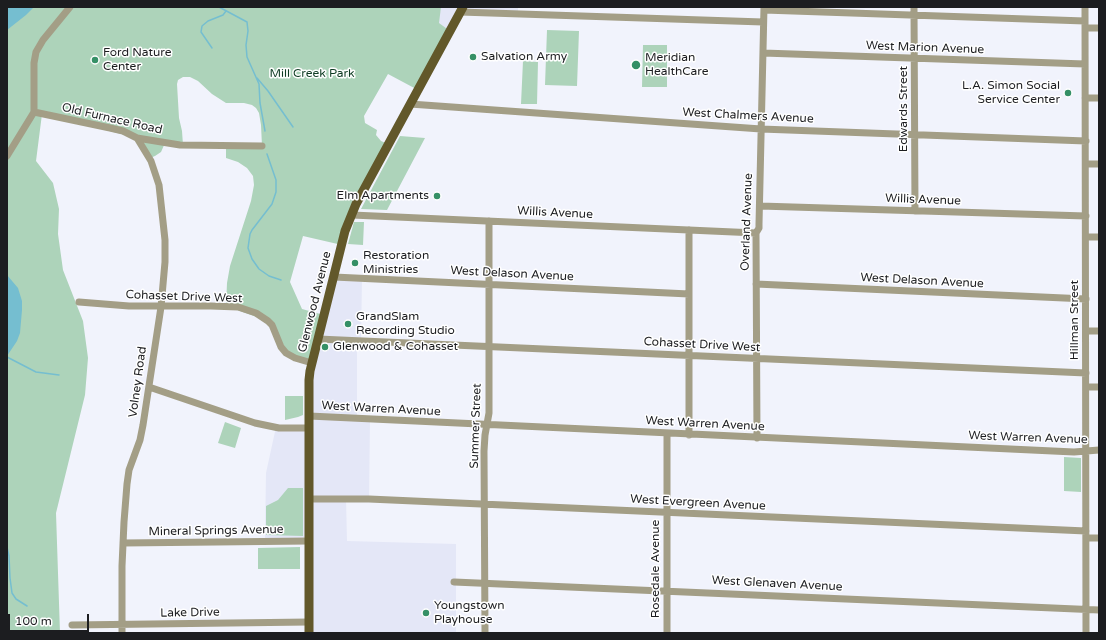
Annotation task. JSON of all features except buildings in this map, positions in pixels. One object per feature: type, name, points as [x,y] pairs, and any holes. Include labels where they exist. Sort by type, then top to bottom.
[{"type":"main road","name":"Glenwood Avenue","points":[[309,633],[309,380],[318,338],[345,231],[356,204],[461,9]]},
{"type":"street","points":[[7,156],[34,112],[34,63],[36,52],[70,7]]},
{"type":"street","name":"Edwards Street","points":[[914,7],[915,211]]},
{"type":"street","name":"Hillman Street","points":[[1085,7],[1086,633]]},
{"type":"street","points":[[461,9],[763,22]]},
{"type":"street","points":[[764,9],[1085,25],[1099,28]]},
{"type":"street","name":"Overland Avenue","points":[[757,438],[756,233],[759,228],[760,206],[764,9]]},
{"type":"street","name":"West Marion Avenue","points":[[763,53],[1085,64]]},
{"type":"street","points":[[1085,98],[1099,98]]},
{"type":"street","name":"West Chalmers Avenue","points":[[410,104],[761,129],[1086,140]]},
{"type":"street","name":"Old Furnace Road","points":[[34,112],[123,131],[137,138],[180,145],[262,146]]},
{"type":"street","name":"Volney Road","points":[[122,633],[123,543],[129,470],[140,439],[149,387],[161,307],[165,262],[165,240],[159,185],[151,161],[137,138]]},
{"type":"street","points":[[1086,164],[1099,164]]},
{"type":"street","name":"Willis Avenue","points":[[760,206],[1086,216]]},
{"type":"street","name":"Willis Avenue","points":[[352,215],[756,233]]},
{"type":"street","name":"Summer Street","points":[[485,633],[485,435],[489,413],[488,221]]},
{"type":"street","points":[[689,230],[689,434]]},
{"type":"street","points":[[1086,237],[1099,237]]},
{"type":"street","name":"West Delason Avenue","points":[[334,277],[689,294]]},
{"type":"street","name":"West Delason Avenue","points":[[756,284],[1086,299]]},
{"type":"street","name":"Cohasset Drive West","points":[[79,302],[117,306],[238,307],[263,316],[272,325],[281,347],[286,353],[295,358],[312,363]]},
{"type":"street","points":[[1086,331],[1099,331]]},
{"type":"street","name":"Cohasset Drive West","points":[[318,338],[1086,373]]},
{"type":"street","points":[[149,387],[255,423],[279,428],[309,428]]},
{"type":"street","points":[[1086,387],[1099,387]]},
{"type":"street","name":"West Warren Avenue","points":[[309,416],[757,438],[1086,452],[1099,450]]},
{"type":"street","name":"Rosedale Avenue","points":[[667,434],[667,633]]},
{"type":"street","name":"West Evergreen Avenue","points":[[310,499],[370,499],[667,513],[1086,535],[1099,538]]},
{"type":"street","name":"Mineral Springs Avenue","points":[[123,543],[309,541]]},
{"type":"street","name":"West Glenaven Avenue","points":[[454,582],[1099,610]]},
{"type":"street","name":"Lake Drive","points":[[72,625],[309,622]]},
{"type":"shaded area","points":[[441,7],[518,7],[518,14],[460,12],[450,31],[438,23]]},
{"type":"shaded area","points":[[334,277],[362,278],[361,341],[357,341],[357,419],[370,420],[369,499],[346,499],[347,541],[456,544],[456,633],[309,633],[309,541],[265,538],[266,473],[276,427],[309,428],[309,380]]},
{"type":"green space","name":"Mill Creek Park","points":[[7,7],[441,7],[439,23],[450,31],[418,90],[388,74],[364,116],[365,123],[377,130],[376,135],[381,141],[388,144],[342,245],[303,236],[290,282],[302,309],[324,315],[312,363],[290,355],[268,321],[226,306],[227,283],[230,266],[251,201],[254,185],[253,176],[247,168],[238,162],[226,158],[226,145],[262,146],[261,125],[259,113],[256,108],[252,105],[244,103],[226,103],[212,94],[198,81],[190,77],[183,77],[178,80],[177,84],[179,118],[183,145],[165,143],[161,152],[150,158],[137,138],[42,114],[36,161],[53,183],[59,209],[58,234],[63,270],[83,321],[88,358],[85,395],[56,513],[60,633],[7,633]]},
{"type":"green space","points":[[547,30],[579,31],[577,86],[545,85]]},
{"type":"green space","points":[[643,45],[667,45],[667,87],[642,87]]},
{"type":"green space","points":[[523,61],[538,62],[537,104],[521,104]]},
{"type":"green space","points":[[400,136],[425,138],[387,210],[361,209]]},
{"type":"green space","points":[[354,222],[364,222],[363,245],[348,244]]},
{"type":"green space","points":[[285,396],[303,396],[303,415],[285,420]]},
{"type":"green space","points":[[225,422],[241,428],[235,448],[218,443]]},
{"type":"green space","points":[[1064,457],[1081,458],[1081,492],[1064,491]]},
{"type":"green space","points":[[288,488],[303,488],[303,536],[266,535],[266,506],[278,500]]},
{"type":"green space","points":[[300,547],[300,569],[258,569],[258,548]]},
{"type":"water","points":[[7,7],[34,7],[26,15],[7,30]]},
{"type":"water","points":[[7,275],[18,288],[22,301],[22,310],[20,333],[17,341],[7,356]]},
{"type":"waterway","points":[[219,7],[247,22],[247,57],[259,84],[260,103],[265,131]]},
{"type":"waterway","points":[[212,48],[201,32],[202,26],[208,21],[223,15],[226,11]]},
{"type":"waterway","points":[[257,78],[293,127]]},
{"type":"waterway","points":[[267,154],[276,180],[276,192],[272,204],[252,230],[248,248],[252,259],[259,269],[269,276],[281,280]]},
{"type":"waterway","points":[[7,357],[36,372],[59,375]]},
{"type":"waterway","points":[[7,547],[12,593],[16,599],[27,606]]},
{"type":"place","name":"Salvation Army","points":[[473,57]]},
{"type":"place","name":"Ford Nature Center","points":[[95,60]]},
{"type":"place","name":"Meridian HealthCare","points":[[636,65]]},
{"type":"place","name":"L.A. Simon Social Service Center","points":[[1068,93]]},
{"type":"place","name":"Elm Apartments","points":[[437,196]]},
{"type":"place","name":"Restoration Ministries","points":[[355,263]]},
{"type":"place","name":"GrandSlam Recording Studio","points":[[348,324]]},
{"type":"place","name":"Glenwood & Cohasset","points":[[325,347]]},
{"type":"place","name":"Youngstown Playhouse","points":[[426,613]]}]
